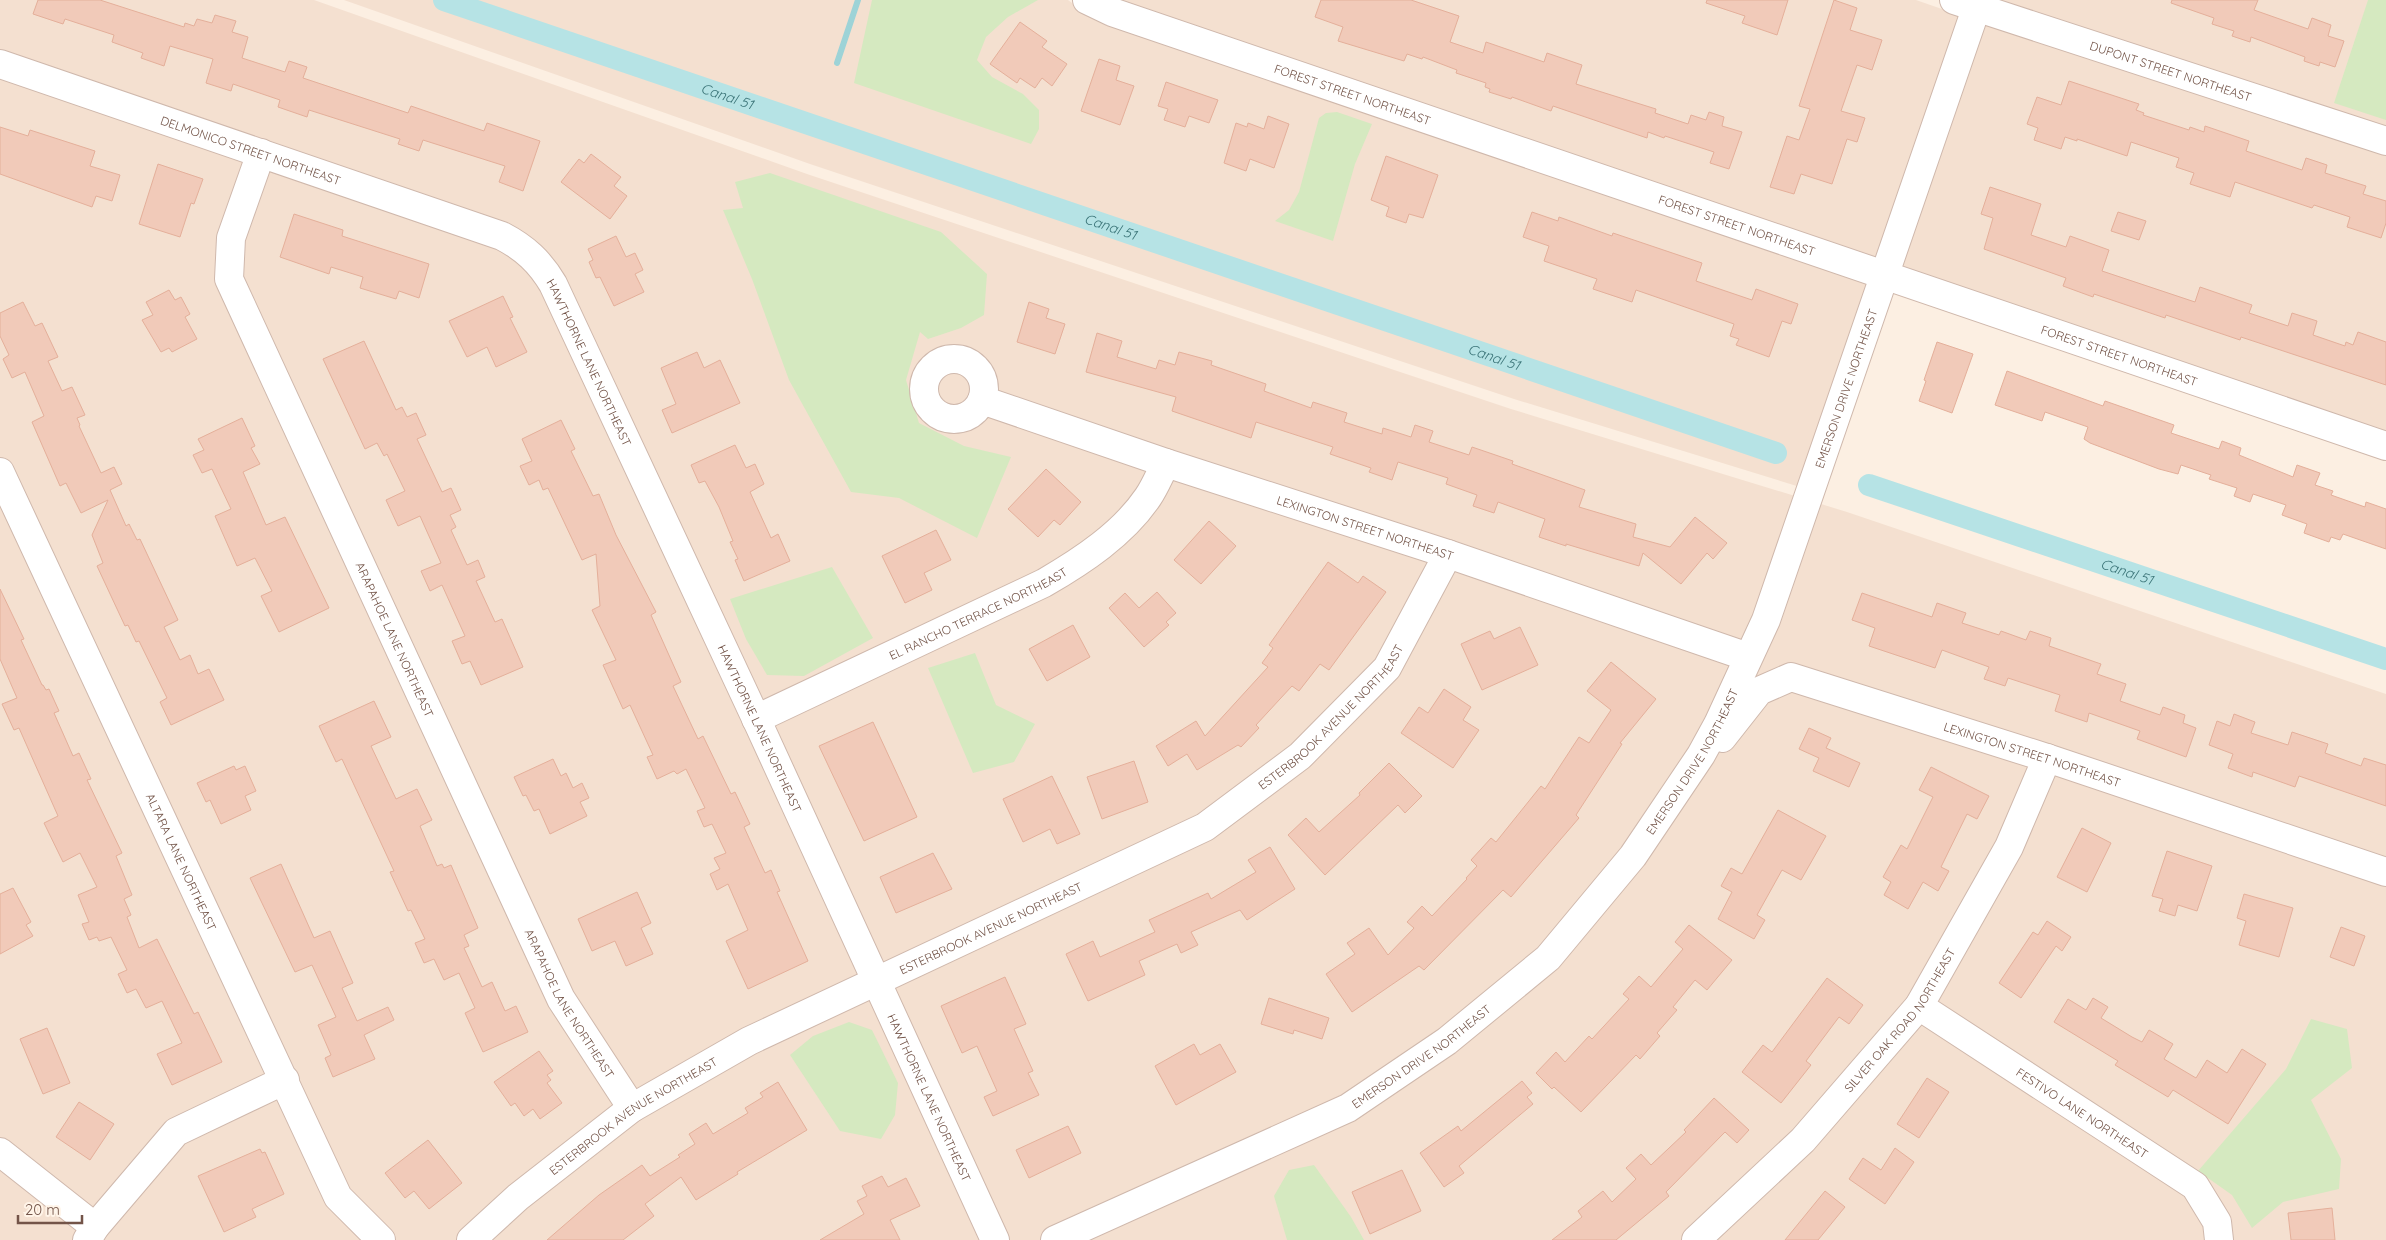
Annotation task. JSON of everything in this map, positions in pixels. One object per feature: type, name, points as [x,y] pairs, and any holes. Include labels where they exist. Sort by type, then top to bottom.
[{"type":"street","name":"FOREST STREET NORTHEAST","points":[[1087,0],[1112,12],[2386,446]]},
{"type":"street","name":"EMERSON DRIVE NORTHEAST","points":[[1055,1240],[1348,1108],[1447,1041],[1548,958],[1633,856],[1701,755],[1718,724],[1766,620],[1884,275],[1969,3]]},
{"type":"street","name":"DUPONT STREET NORTHEAST","points":[[1969,3],[2386,141]]},
{"type":"street","name":"DELMONICO STREET NORTHEAST","points":[[0,64],[502,236]]},
{"type":"street","name":"ARAPAHOE LANE NORTHEAST","points":[[261,153],[232,238],[230,278],[561,999],[632,1108]]},
{"type":"street","name":"HAWTHORNE LANE NORTHEAST","points":[[502,236],[522,246],[539,263],[554,284],[995,1240]]},
{"type":"street","name":"LEXINGTON STREET NORTHEAST","points":[[982,400],[1166,463],[1448,554],[1748,657]]},
{"type":"street","name":"EL RANCHO TERRACE NORTHEAST","points":[[756,719],[1044,583],[1084,560],[1114,535],[1148,498],[1166,463]]},
{"type":"street","name":"ALTARA LANE NORTHEAST","points":[[0,472],[338,1197],[380,1240]]},
{"type":"street","name":"ESTERBROOK AVENUE NORTHEAST","points":[[471,1240],[518,1197],[632,1108],[749,1041],[1196,831],[1213,821],[1300,756],[1387,668],[1448,554]]},
{"type":"street","name":"LEXINGTON STREET NORTHEAST","points":[[1701,755],[1728,733],[1759,691],[1791,677],[2047,758],[2386,872]]},
{"type":"street","name":"SILVER OAK ROAD NORTHEAST","points":[[1696,1240],[1803,1140],[1920,1006],[2009,847],[2047,758]]},
{"type":"street","name":"FESTIVO LANE NORTHEAST","points":[[1920,1006],[2195,1186],[2217,1222],[2219,1240]]},
{"type":"street","points":[[0,1152],[91,1233],[176,1132],[285,1080]]},
{"type":"shaded area","points":[[0,0],[314,0],[807,174],[1511,409],[1847,512],[2386,694],[2386,1240],[0,1240]]},
{"type":"shaded area","points":[[344,0],[1068,0],[1084,12],[1870,283],[1800,487],[1514,399],[810,164]]},
{"type":"shaded area","points":[[1116,0],[1916,0],[1962,16],[1878,259]]},
{"type":"shaded area","points":[[1991,0],[2386,0],[2386,128]]},
{"type":"shaded area","points":[[1982,23],[2386,154],[2386,433],[1898,266]]},
{"type":"green space","points":[[872,0],[1038,0],[1008,17],[986,37],[977,60],[992,77],[1023,94],[1039,110],[1039,129],[1031,144],[854,83]]},
{"type":"green space","points":[[2368,0],[2386,0],[2386,120],[2334,103]]},
{"type":"green space","points":[[1337,112],[1372,124],[1355,164],[1333,241],[1275,221],[1289,210],[1299,192],[1319,118],[1326,113]]},
{"type":"green space","points":[[770,173],[941,232],[987,274],[984,315],[961,328],[928,339],[920,332],[906,380],[919,423],[964,446],[1011,457],[977,538],[899,498],[851,492],[789,380],[752,279],[723,210],[743,208],[735,182]]},
{"type":"green space","points":[[832,567],[873,638],[804,676],[767,675],[746,639],[730,599]]},
{"type":"green space","points":[[975,653],[996,705],[1035,724],[1014,762],[973,773],[928,668]]},
{"type":"green space","points":[[2311,1019],[2347,1029],[2352,1068],[2311,1100],[2341,1159],[2339,1189],[2283,1202],[2252,1228],[2232,1195],[2198,1171],[2286,1069]]},
{"type":"green space","points":[[849,1022],[872,1030],[898,1083],[895,1115],[881,1139],[840,1131],[790,1055],[813,1036]]},
{"type":"green space","points":[[1314,1165],[1351,1217],[1364,1240],[1287,1240],[1274,1196],[1289,1170]]},
{"type":"building","points":[[38,0],[100,0],[184,27],[185,23],[194,26],[197,19],[212,23],[215,15],[236,21],[232,32],[248,37],[242,58],[285,72],[289,61],[307,67],[303,78],[408,113],[411,106],[484,131],[487,123],[540,141],[523,191],[499,182],[505,166],[423,140],[419,151],[398,144],[400,139],[309,110],[307,117],[278,107],[280,100],[233,84],[231,91],[206,83],[213,59],[170,46],[164,66],[141,58],[143,53],[112,42],[114,35],[65,19],[63,24],[33,14]]},
{"type":"building","points":[[1321,0],[1411,0],[1459,16],[1450,42],[1483,53],[1486,42],[1544,62],[1547,53],[1582,65],[1576,84],[1656,109],[1655,113],[1688,124],[1691,115],[1706,120],[1709,112],[1724,117],[1722,126],[1742,132],[1729,169],[1710,163],[1714,152],[1648,132],[1647,138],[1553,106],[1551,111],[1512,97],[1511,99],[1489,92],[1490,89],[1485,87],[1486,83],[1456,73],[1457,70],[1423,57],[1422,59],[1407,54],[1404,61],[1338,41],[1343,27],[1315,17]]},
{"type":"building","points":[[1707,0],[1788,0],[1777,35],[1742,23],[1745,16],[1706,3]]},
{"type":"building","points":[[1834,0],[1857,8],[1850,30],[1882,40],[1872,70],[1857,65],[1841,111],[1865,118],[1857,142],[1847,139],[1832,184],[1801,174],[1794,194],[1770,187],[1787,136],[1799,140],[1810,109],[1799,106]]},
{"type":"building","points":[[2172,0],[2258,0],[2254,10],[2308,29],[2312,18],[2331,25],[2328,36],[2344,41],[2335,67],[2320,62],[2319,66],[2304,61],[2305,57],[2251,37],[2250,42],[2232,36],[2234,31],[2212,24],[2214,18],[2171,3]]},
{"type":"building","points":[[1020,22],[1047,41],[1042,47],[1067,64],[1052,86],[1042,78],[1035,88],[1020,78],[1017,83],[990,64]]},
{"type":"building","points":[[1099,59],[1120,66],[1116,80],[1134,86],[1120,125],[1081,111]]},
{"type":"building","points":[[2069,81],[2139,104],[2136,110],[2144,113],[2143,115],[2189,130],[2190,127],[2204,132],[2205,126],[2249,141],[2246,151],[2302,170],[2306,158],[2327,165],[2325,173],[2366,186],[2363,194],[2386,201],[2386,223],[2381,238],[2347,227],[2350,217],[2314,205],[2312,208],[2235,182],[2230,197],[2190,184],[2194,173],[2176,167],[2179,158],[2131,142],[2127,156],[2077,139],[2077,141],[2065,137],[2061,149],[2034,140],[2038,128],[2027,124],[2037,97],[2061,105]]},
{"type":"building","points":[[1166,82],[1218,100],[1209,123],[1189,116],[1185,127],[1164,120],[1168,109],[1158,106]]},
{"type":"building","points":[[1268,116],[1289,124],[1274,168],[1250,159],[1246,171],[1224,163],[1236,123],[1247,127],[1248,123],[1264,129]]},
{"type":"building","points":[[0,127],[28,136],[30,130],[95,151],[90,166],[120,175],[112,201],[96,196],[92,207],[0,174]]},
{"type":"building","points":[[591,154],[621,177],[614,186],[627,196],[610,219],[561,182],[579,159],[584,163]]},
{"type":"building","points":[[1386,156],[1438,175],[1423,218],[1409,214],[1406,223],[1386,216],[1389,207],[1371,200]]},
{"type":"building","points":[[158,164],[203,179],[194,204],[191,203],[180,237],[139,224]]},
{"type":"building","points":[[1990,187],[2041,204],[2031,235],[2066,247],[2070,236],[2109,250],[2102,271],[2195,302],[2200,287],[2252,305],[2249,313],[2288,326],[2292,313],[2317,321],[2313,335],[2345,346],[2346,342],[2353,345],[2358,332],[2386,342],[2386,385],[2241,337],[2240,340],[2166,315],[2165,318],[2094,294],[2093,297],[2063,286],[2066,278],[1984,249],[1993,218],[1981,214]]},
{"type":"building","points":[[1532,212],[1558,221],[1559,217],[1612,236],[1613,233],[1702,263],[1696,281],[1752,300],[1756,289],[1798,304],[1791,324],[1782,321],[1769,357],[1736,345],[1739,339],[1730,336],[1734,324],[1636,290],[1632,302],[1593,289],[1597,279],[1544,261],[1549,246],[1523,237]]},
{"type":"building","points":[[2118,212],[2146,221],[2139,240],[2111,231]]},
{"type":"building","points":[[294,214],[343,230],[342,236],[429,264],[419,298],[399,291],[396,299],[360,288],[363,277],[331,267],[329,274],[280,257]]},
{"type":"building","points":[[616,236],[626,257],[635,253],[643,270],[635,274],[644,292],[614,306],[600,277],[596,278],[589,262],[593,260],[588,249]]},
{"type":"building","points":[[169,290],[175,300],[181,297],[190,314],[185,317],[197,339],[172,352],[169,348],[161,352],[142,320],[153,315],[146,302]]},
{"type":"building","points":[[503,296],[513,317],[510,318],[527,352],[496,367],[487,347],[467,357],[449,321]]},
{"type":"building","points":[[23,302],[35,326],[42,323],[58,357],[48,361],[62,391],[72,387],[85,415],[77,418],[79,426],[101,473],[114,467],[122,484],[110,490],[126,526],[129,524],[137,540],[140,539],[178,620],[164,627],[180,660],[190,655],[198,674],[209,669],[224,700],[171,725],[160,702],[167,698],[139,641],[136,642],[128,625],[125,626],[97,566],[103,563],[92,535],[108,500],[81,513],[66,483],[60,486],[32,422],[44,416],[25,372],[12,378],[3,359],[9,355],[0,336],[0,313]]},
{"type":"building","points":[[1029,302],[1049,309],[1046,318],[1065,324],[1055,354],[1017,342]]},
{"type":"building","points":[[1097,333],[1122,341],[1117,357],[1156,369],[1159,360],[1175,365],[1179,352],[1212,361],[1211,365],[1266,384],[1264,391],[1311,408],[1313,402],[1347,413],[1344,422],[1382,434],[1383,428],[1411,437],[1415,425],[1433,431],[1429,442],[1469,455],[1472,447],[1513,461],[1512,464],[1585,490],[1579,507],[1636,524],[1633,537],[1670,547],[1695,517],[1727,543],[1713,559],[1707,553],[1681,584],[1643,553],[1639,566],[1539,537],[1545,519],[1498,502],[1494,513],[1473,506],[1477,495],[1446,484],[1448,478],[1398,462],[1392,480],[1369,472],[1371,468],[1330,454],[1333,447],[1256,422],[1251,438],[1172,411],[1176,397],[1086,372]]},
{"type":"building","points":[[364,341],[396,410],[402,407],[407,417],[416,413],[426,435],[417,439],[442,492],[451,488],[461,510],[450,515],[456,527],[451,530],[467,565],[478,560],[485,577],[476,581],[495,622],[502,619],[523,667],[481,685],[470,661],[462,664],[452,641],[465,636],[442,585],[430,591],[421,571],[441,563],[420,516],[398,526],[386,500],[405,491],[387,454],[384,456],[377,443],[365,449],[323,359]]},
{"type":"building","points":[[1937,342],[1973,354],[1952,413],[1919,401]]},
{"type":"building","points":[[697,352],[704,368],[720,360],[740,403],[672,433],[662,410],[676,404],[661,368]]},
{"type":"building","points":[[2007,371],[2103,406],[2105,401],[2174,425],[2171,433],[2219,449],[2222,441],[2241,448],[2239,455],[2293,477],[2297,465],[2320,473],[2315,485],[2333,491],[2331,495],[2365,507],[2366,502],[2386,509],[2386,549],[2343,534],[2340,540],[2331,537],[2329,542],[2304,533],[2307,524],[2282,515],[2286,505],[2253,494],[2250,502],[2234,496],[2237,488],[2209,479],[2211,475],[2181,465],[2178,474],[2159,469],[2090,443],[2084,439],[2088,427],[2045,412],[2042,421],[1995,405]]},
{"type":"building","points":[[242,418],[255,446],[251,448],[260,464],[243,472],[266,525],[285,517],[329,608],[279,632],[261,596],[272,591],[255,558],[237,566],[215,516],[231,509],[212,469],[202,473],[193,455],[204,450],[198,439]]},
{"type":"building","points":[[561,420],[575,449],[571,451],[593,496],[599,494],[616,535],[656,612],[651,615],[681,682],[673,686],[698,739],[703,736],[731,794],[735,792],[750,824],[744,827],[765,873],[771,870],[780,891],[777,892],[808,961],[748,989],[726,941],[748,930],[728,884],[717,890],[710,874],[720,869],[714,858],[726,853],[712,824],[704,827],[697,811],[705,808],[686,769],[677,774],[674,771],[657,779],[647,757],[653,755],[630,705],[623,709],[603,665],[616,660],[592,610],[600,606],[596,554],[582,560],[548,488],[543,490],[539,480],[529,485],[520,466],[532,461],[522,439]]},
{"type":"building","points":[[735,445],[746,468],[755,464],[764,484],[750,492],[771,538],[778,534],[790,561],[744,581],[735,560],[738,559],[730,542],[733,541],[719,507],[705,481],[699,483],[691,465]]},
{"type":"building","points":[[1046,469],[1081,502],[1060,525],[1054,520],[1038,537],[1008,509]]},
{"type":"building","points":[[1209,521],[1236,546],[1201,584],[1174,560]]},
{"type":"building","points":[[936,530],[951,560],[924,573],[932,590],[905,603],[882,556]]},
{"type":"building","points":[[1328,562],[1358,583],[1363,576],[1386,592],[1329,670],[1320,664],[1299,691],[1292,686],[1256,725],[1259,728],[1241,747],[1238,745],[1197,770],[1187,754],[1168,766],[1156,746],[1196,721],[1205,736],[1268,667],[1262,663],[1273,648],[1269,645]]},
{"type":"building","points":[[0,589],[24,639],[21,640],[42,685],[46,690],[49,689],[59,711],[54,713],[73,756],[79,753],[91,779],[87,780],[122,853],[116,856],[132,895],[124,899],[131,915],[127,917],[139,948],[157,939],[194,1014],[198,1012],[222,1062],[172,1085],[157,1054],[182,1043],[162,1001],[146,1008],[136,989],[127,993],[118,974],[127,970],[111,937],[99,941],[97,937],[89,940],[82,924],[89,922],[78,895],[97,887],[80,853],[63,862],[44,823],[58,816],[19,728],[14,730],[2,704],[17,698],[0,659]]},
{"type":"building","points":[[1157,592],[1176,613],[1166,622],[1169,625],[1144,647],[1109,608],[1125,593],[1139,608]]},
{"type":"building","points":[[1862,593],[1932,617],[1937,603],[1966,613],[1962,623],[1999,635],[2001,631],[2026,640],[2030,631],[2051,638],[2049,646],[2101,664],[2097,674],[2126,684],[2120,701],[2160,715],[2163,707],[2185,715],[2183,723],[2196,728],[2186,757],[2137,739],[2140,731],[2089,713],[2087,722],[2055,711],[2060,695],[2008,678],[2005,686],[1984,679],[1989,667],[1942,650],[1935,668],[1869,646],[1875,628],[1852,620]]},
{"type":"building","points":[[1073,625],[1090,657],[1047,681],[1029,649]]},
{"type":"building","points":[[1520,627],[1538,665],[1482,690],[1461,644],[1490,631],[1494,639]]},
{"type":"building","points":[[1611,662],[1656,699],[1620,743],[1622,744],[1576,815],[1579,818],[1511,897],[1503,890],[1424,970],[1419,966],[1352,1012],[1326,974],[1355,954],[1347,943],[1369,928],[1388,955],[1414,928],[1407,922],[1422,906],[1432,916],[1467,879],[1477,866],[1471,860],[1491,838],[1496,842],[1541,786],[1545,789],[1579,737],[1589,743],[1611,710],[1587,691]]},
{"type":"building","points":[[1444,689],[1471,707],[1463,720],[1479,730],[1453,768],[1401,733],[1419,707],[1428,713]]},
{"type":"building","points":[[374,701],[391,737],[371,746],[396,799],[417,789],[432,820],[420,826],[437,866],[442,864],[444,868],[451,865],[478,928],[464,935],[469,946],[464,948],[482,987],[492,982],[505,1011],[516,1006],[528,1032],[483,1052],[465,1013],[475,1008],[459,973],[444,980],[434,959],[424,963],[415,943],[425,939],[411,910],[408,911],[390,872],[394,871],[342,759],[336,762],[319,726]]},
{"type":"building","points":[[2234,714],[2255,722],[2251,733],[2288,745],[2292,732],[2328,744],[2325,753],[2361,766],[2364,758],[2386,765],[2386,806],[2299,776],[2295,787],[2253,772],[2252,777],[2228,768],[2233,754],[2209,745],[2217,721],[2230,726]]},
{"type":"building","points":[[873,722],[917,817],[864,841],[819,746]]},
{"type":"building","points":[[1809,728],[1831,738],[1826,748],[1860,763],[1849,787],[1813,771],[1819,758],[1799,749]]},
{"type":"building","points":[[553,759],[561,776],[566,773],[573,788],[582,783],[589,798],[580,802],[587,816],[550,834],[539,809],[534,811],[526,795],[523,796],[514,777]]},
{"type":"building","points":[[1134,761],[1148,802],[1102,819],[1087,777]]},
{"type":"building","points":[[1389,763],[1422,796],[1405,813],[1398,805],[1325,875],[1288,835],[1306,818],[1319,832],[1360,795],[1359,793]]},
{"type":"building","points":[[234,766],[236,770],[245,766],[256,791],[245,796],[251,810],[221,824],[210,800],[206,802],[197,783]]},
{"type":"building","points":[[1931,767],[1989,796],[1977,819],[1967,814],[1941,867],[1949,871],[1938,891],[1923,882],[1908,909],[1884,895],[1891,882],[1883,877],[1901,845],[1907,849],[1933,797],[1919,790]]},
{"type":"building","points":[[1052,776],[1080,834],[1057,844],[1050,829],[1023,842],[1003,799]]},
{"type":"building","points":[[1778,810],[1826,836],[1801,880],[1782,870],[1757,915],[1765,920],[1754,939],[1718,919],[1732,892],[1721,886],[1731,868],[1742,874]]},
{"type":"building","points":[[2082,828],[2111,843],[2087,892],[2057,877]]},
{"type":"building","points":[[1270,847],[1295,889],[1247,920],[1240,910],[1191,932],[1198,945],[1181,953],[1177,944],[1139,961],[1145,975],[1088,1001],[1066,954],[1093,941],[1100,957],[1155,932],[1149,920],[1208,893],[1211,899],[1256,872],[1248,860]]},
{"type":"building","points":[[2167,851],[2212,866],[2197,911],[2178,905],[2175,916],[2159,911],[2163,899],[2152,896]]},
{"type":"building","points":[[933,853],[952,889],[896,913],[880,877]]},
{"type":"building","points":[[281,864],[314,938],[330,931],[353,983],[342,988],[357,1021],[388,1007],[394,1020],[364,1035],[375,1059],[333,1077],[325,1058],[331,1055],[318,1025],[336,1017],[312,965],[295,972],[250,878]]},
{"type":"building","points":[[13,888],[31,922],[26,925],[33,936],[0,954],[0,894]]},
{"type":"building","points":[[637,892],[651,923],[641,928],[653,954],[626,966],[615,941],[592,951],[578,919]]},
{"type":"building","points":[[2244,894],[2293,908],[2279,957],[2239,945],[2246,921],[2237,918]]},
{"type":"building","points":[[2047,921],[2071,937],[2062,951],[2056,946],[2021,998],[1999,983],[2033,932],[2038,935]]},
{"type":"building","points":[[1689,925],[1732,960],[1707,990],[1695,980],[1673,1007],[1677,1010],[1657,1033],[1660,1036],[1640,1059],[1636,1055],[1581,1112],[1554,1087],[1552,1089],[1536,1073],[1556,1052],[1565,1062],[1589,1036],[1592,1039],[1629,999],[1623,994],[1639,976],[1651,987],[1683,949],[1675,942]]},
{"type":"building","points":[[2341,927],[2365,936],[2354,966],[2330,957]]},
{"type":"building","points":[[1005,977],[1026,1024],[1014,1029],[1033,1071],[1028,1073],[1039,1095],[993,1116],[984,1097],[997,1091],[977,1046],[962,1053],[941,1006]]},
{"type":"building","points":[[1827,978],[1863,1005],[1849,1024],[1839,1017],[1806,1061],[1811,1065],[1781,1103],[1742,1072],[1763,1045],[1772,1052]]},
{"type":"building","points":[[1269,998],[1329,1018],[1322,1039],[1294,1030],[1293,1034],[1261,1024]]},
{"type":"building","points":[[2093,998],[2108,1007],[2101,1018],[2132,1037],[2142,1042],[2149,1030],[2173,1044],[2164,1059],[2196,1078],[2207,1060],[2227,1073],[2242,1049],[2266,1064],[2228,1124],[2173,1090],[2168,1097],[2115,1065],[2118,1061],[2054,1022],[2068,999],[2086,1010]]},
{"type":"building","points":[[47,1028],[70,1083],[43,1094],[20,1039]]},
{"type":"building","points":[[1194,1044],[1200,1055],[1220,1044],[1236,1072],[1176,1105],[1155,1066]]},
{"type":"building","points":[[539,1051],[553,1071],[547,1075],[551,1080],[547,1083],[562,1103],[540,1119],[533,1109],[524,1116],[515,1103],[511,1106],[494,1082]]},
{"type":"building","points":[[1927,1078],[1949,1092],[1919,1138],[1897,1124]]},
{"type":"building","points":[[1522,1081],[1532,1093],[1527,1097],[1533,1104],[1459,1166],[1464,1173],[1444,1187],[1420,1153],[1458,1126],[1461,1131]]},
{"type":"building","points":[[778,1082],[807,1130],[737,1172],[738,1174],[696,1200],[681,1177],[645,1204],[654,1216],[623,1240],[547,1240],[599,1195],[642,1165],[650,1176],[680,1157],[678,1155],[695,1144],[689,1134],[706,1123],[713,1134],[748,1113],[745,1108],[763,1097],[760,1093]]},
{"type":"building","points":[[1714,1098],[1749,1130],[1737,1143],[1725,1132],[1666,1192],[1669,1196],[1616,1240],[1552,1240],[1582,1217],[1578,1211],[1603,1191],[1612,1202],[1636,1179],[1626,1168],[1641,1154],[1651,1165],[1686,1132],[1684,1130]]},
{"type":"building","points":[[79,1102],[114,1124],[90,1160],[56,1137]]},
{"type":"building","points":[[1068,1126],[1081,1153],[1029,1178],[1016,1150]]},
{"type":"building","points":[[428,1140],[462,1183],[429,1209],[414,1191],[405,1198],[385,1173]]},
{"type":"building","points":[[1895,1148],[1914,1162],[1885,1204],[1849,1179],[1863,1158],[1881,1170]]},
{"type":"building","points":[[260,1149],[262,1153],[265,1152],[284,1194],[252,1209],[256,1217],[224,1232],[198,1176]]},
{"type":"building","points":[[1402,1170],[1421,1211],[1370,1234],[1352,1192]]},
{"type":"building","points":[[882,1176],[888,1187],[906,1178],[920,1206],[890,1220],[900,1240],[820,1240],[864,1214],[857,1201],[867,1196],[862,1186]]},
{"type":"building","points":[[1825,1191],[1845,1207],[1818,1240],[1785,1240]]},
{"type":"building","points":[[2332,1208],[2335,1240],[2291,1240],[2288,1213]]},
{"type":"waterway","name":"Canal 51","points":[[444,0],[1776,453]]},
{"type":"waterway","points":[[837,63],[858,0]]},
{"type":"waterway","name":"Canal 51","points":[[1869,485],[2386,659]]}]
